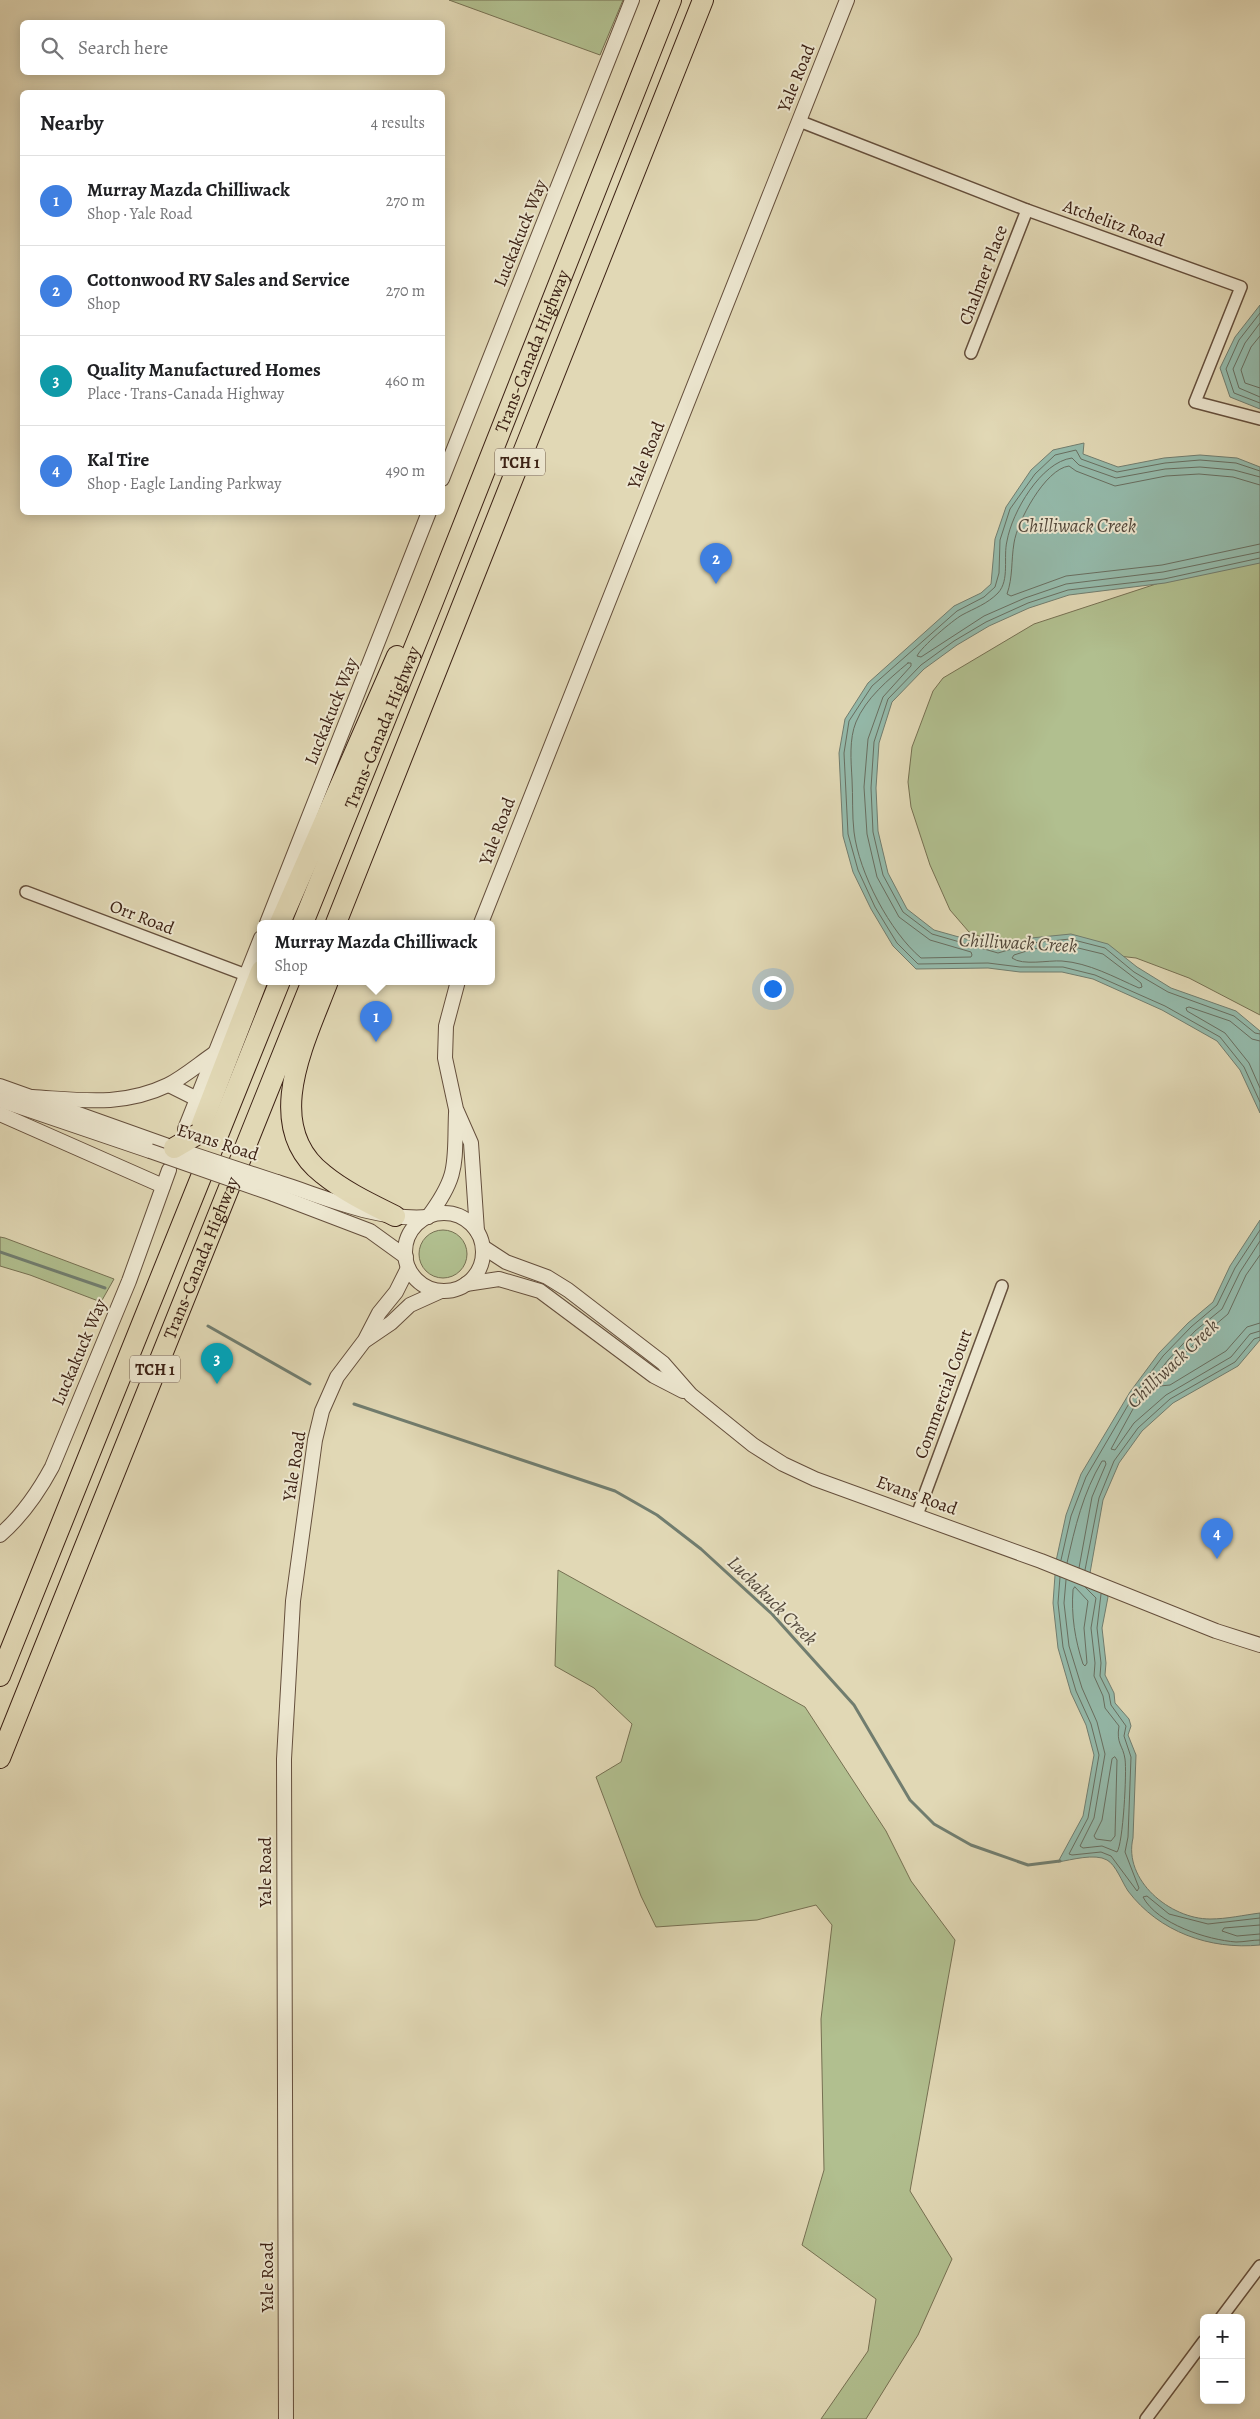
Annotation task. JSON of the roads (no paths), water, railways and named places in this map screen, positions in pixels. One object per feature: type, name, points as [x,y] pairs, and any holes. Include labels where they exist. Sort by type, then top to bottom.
[{"type":"highway","name":"Trans-Canada Highway","points":[[304,920],[432,604],[671,0]]},
{"type":"highway","name":"Trans-Canada Highway","points":[[337,920],[703,0]]},
{"type":"highway","points":[[281,920],[408,631],[432,604]]},
{"type":"highway","points":[[349,920],[414,729]]},
{"type":"highway","points":[[192,1160],[192,1132],[254,973]]},
{"type":"highway","name":"Trans-Canada Highway","points":[[0,1676],[278,985]]},
{"type":"highway","name":"Trans-Canada Highway","points":[[0,1758],[310,985]]},
{"type":"highway","points":[[327,985],[294,1076],[290,1109],[293,1129],[303,1150],[322,1174],[357,1197],[396,1216]]},
{"type":"highway","points":[[174,1148],[192,1132]]},
{"type":"street","name":"Luckakuck Way","points":[[445,471],[632,0]]},
{"type":"street","name":"Yale Road","points":[[482,920],[847,0]]},
{"type":"street","name":"Atchelitz Road","points":[[799,121],[1027,210],[1241,287],[1195,402],[1260,419]]},
{"type":"street","name":"Chalmer Place","points":[[971,353],[1027,210]]},
{"type":"street","name":"Luckakuck Way","points":[[268,920],[428,515]]},
{"type":"street","name":"Orr Road","points":[[26,892],[254,973]]},
{"type":"street","points":[[192,1132],[197,1099],[215,1053],[254,973],[257,958]]},
{"type":"street","points":[[456,1109],[456,1158],[453,1175],[445,1193],[428,1217],[416,1226],[409,1235],[407,1262],[421,1284],[441,1291],[454,1290],[466,1284],[480,1268],[483,1247],[477,1231],[472,1150],[456,1109],[445,1058],[446,1026],[457,985]]},
{"type":"street","points":[[32,1097],[102,1102],[128,1099],[169,1085],[215,1053]]},
{"type":"street","points":[[169,1085],[197,1099]]},
{"type":"street","name":"Evans Road","points":[[0,1086],[32,1097],[152,1146],[174,1148],[192,1160]]},
{"type":"street","name":"Evans Road","points":[[0,1100],[152,1146],[275,1188],[367,1211],[396,1216],[428,1217]]},
{"type":"street","points":[[0,1114],[163,1186]]},
{"type":"street","name":"Luckakuck Way","points":[[0,1535],[16,1522],[36,1496],[52,1467],[130,1281],[169,1170]]},
{"type":"street","name":"Evans Road","points":[[275,1188],[370,1231],[407,1262]]},
{"type":"street","points":[[428,1217],[450,1214],[465,1220],[477,1231]]},
{"type":"street","name":"Evans Road","points":[[483,1247],[506,1262],[547,1277],[568,1290],[663,1363],[691,1395],[753,1445],[783,1464],[815,1479],[918,1515],[1146,1602],[1216,1631],[1260,1645]]},
{"type":"street","name":"Yale Road","points":[[286,2419],[284,1759],[293,1601],[315,1440],[322,1411],[337,1377],[366,1340],[379,1313],[396,1292],[407,1262]]},
{"type":"street","name":"Evans Road","points":[[466,1284],[499,1279],[540,1291],[654,1376],[691,1395]]},
{"type":"street","name":"Commercial Court","points":[[918,1515],[1002,1286]]},
{"type":"street","name":"Yale Road","points":[[366,1340],[391,1323],[410,1305],[441,1291]]},
{"type":"street","points":[[1224,2314],[1260,2266]]},
{"type":"street","points":[[1146,2419],[1200,2347]]},
{"type":"water","points":[[1260,305],[1260,409],[1230,397],[1220,368],[1235,337]]},
{"type":"water","name":"Chilliwack Creek","points":[[1084,443],[1083,454],[1118,467],[1164,458],[1200,455],[1237,458],[1260,467],[1260,563],[1165,583],[1069,595],[1029,608],[989,626],[957,645],[924,669],[892,702],[879,743],[876,788],[878,831],[888,873],[907,909],[934,930],[998,948],[1031,938],[1071,934],[1108,944],[1137,967],[1171,988],[1236,1011],[1260,1031],[1260,1113],[1240,1070],[1217,1041],[1162,1010],[1093,979],[1062,972],[1020,972],[988,968],[916,969],[893,946],[871,909],[853,872],[843,836],[839,753],[845,719],[868,683],[954,606],[981,593],[991,584],[995,539],[1006,507],[1031,470],[1053,450]]},
{"type":"water","name":"Chilliwack Creek","points":[[1260,1220],[1260,1340],[1238,1366],[1173,1403],[1142,1431],[1119,1463],[1103,1500],[1090,1573],[1096,1583],[1105,1588],[1108,1597],[1102,1628],[1106,1663],[1105,1675],[1114,1693],[1115,1703],[1129,1719],[1131,1726],[1128,1735],[1136,1755],[1132,1854],[1135,1868],[1142,1882],[1153,1894],[1165,1904],[1180,1912],[1210,1919],[1260,1913],[1260,1945],[1241,1946],[1204,1941],[1170,1927],[1141,1905],[1128,1891],[1119,1874],[1107,1860],[1090,1857],[1058,1862],[1083,1816],[1094,1755],[1086,1725],[1071,1693],[1058,1648],[1053,1603],[1056,1561],[1066,1515],[1081,1474],[1130,1392],[1159,1353],[1188,1323],[1213,1302],[1230,1266]]},
{"type":"waterway","name":"Luckakuck Creek","points":[[0,1252],[105,1288]]},
{"type":"waterway","name":"Luckakuck Creek","points":[[208,1326],[310,1384]]},
{"type":"waterway","name":"Luckakuck Creek","points":[[354,1404],[615,1491],[657,1515],[701,1549],[772,1614],[854,1705],[910,1800],[934,1824],[971,1845],[1028,1865],[1060,1861]]},
{"type":"place","name":"Cottonwood RV Sales and Service","points":[[716,584]]},
{"type":"place","name":"Murray Mazda Chilliwack","points":[[376,1042]]},
{"type":"place","name":"Quality Manufactured Homes","points":[[217,1384]]},
{"type":"place","name":"Kal Tire","points":[[1217,1559]]}]
